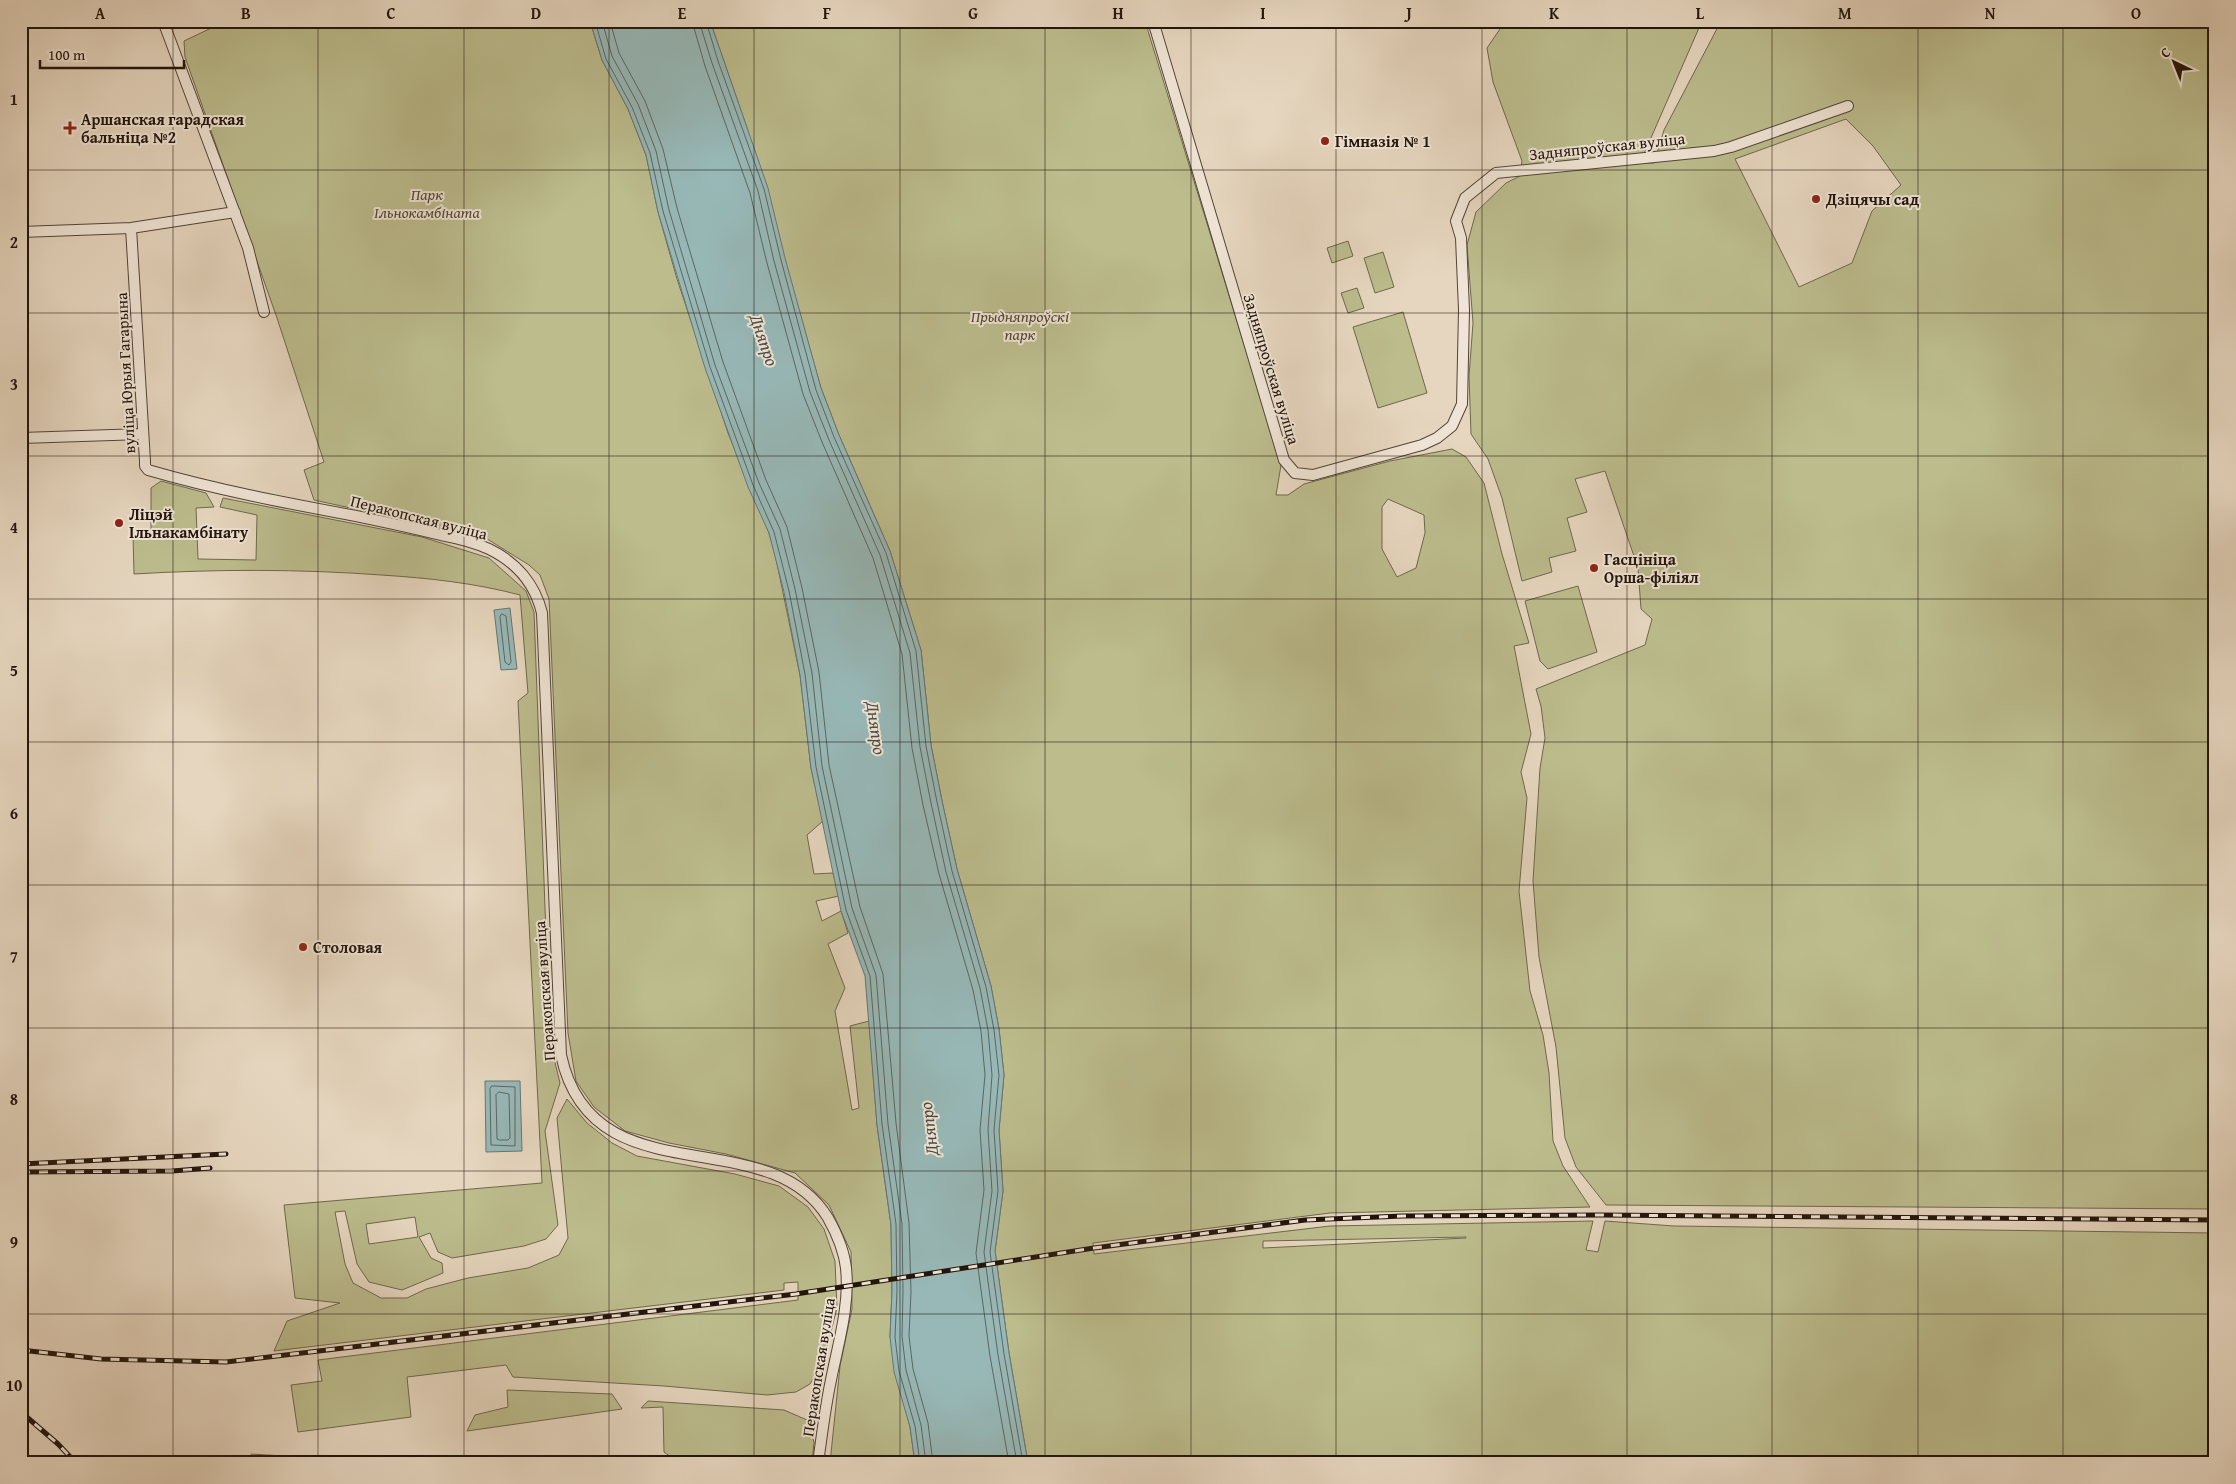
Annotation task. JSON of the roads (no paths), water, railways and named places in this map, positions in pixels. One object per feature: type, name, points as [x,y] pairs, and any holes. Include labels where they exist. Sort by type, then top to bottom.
[{"type":"street","points":[[163,21],[254,266],[264,312]]},
{"type":"street","name":"Задняпроўская вуліца","points":[[1153,21],[1284,460],[1295,473],[1313,475],[1422,445],[1437,438],[1452,426],[1462,404],[1464,310],[1461,238],[1456,221],[1465,198],[1496,173],[1714,151],[1731,147],[1848,106]]},
{"type":"street","points":[[21,232],[132,228],[235,212]]},
{"type":"street","name":"вуліца Юрыя Гагарына","points":[[132,228],[145,466],[148,470],[215,489],[309,508]]},
{"type":"street","points":[[21,438],[143,434]]},
{"type":"street","name":"Перакопская вуліца","points":[[309,508],[399,525],[464,540],[488,548],[504,557],[526,576],[534,588],[542,613],[555,942],[562,1055],[565,1071],[572,1089],[585,1108],[618,1135],[648,1146],[774,1174],[794,1183],[823,1210],[840,1244],[846,1268],[845,1306],[826,1405],[818,1463]]},
{"type":"water","name":"Дняпро","points":[[590,21],[710,21],[768,188],[821,388],[839,435],[890,551],[921,650],[931,745],[942,801],[957,869],[991,986],[999,1029],[1004,1075],[999,1130],[1003,1191],[995,1251],[1009,1353],[1028,1463],[915,1463],[910,1427],[894,1372],[890,1337],[892,1291],[891,1225],[877,1125],[865,976],[841,911],[811,768],[800,675],[784,592],[769,533],[748,487],[705,368],[658,212],[646,155],[628,109],[602,60]]},
{"type":"water","points":[[510,608],[517,669],[501,670],[494,610]]},
{"type":"water","points":[[485,1081],[520,1081],[522,1151],[486,1152]]},
{"type":"railway","points":[[21,1164],[226,1154]]},
{"type":"railway","points":[[21,1172],[172,1171],[210,1168]]},
{"type":"railway","points":[[21,1350],[101,1359],[226,1362],[796,1294],[1094,1248],[1305,1220],[1402,1216],[1599,1215],[2215,1220]]},
{"type":"railway","points":[[21,1412],[58,1444],[76,1463]]},
{"type":"place","name":"Аршанская гарадская бальніца №2","points":[[70,128]]},
{"type":"place","name":"Гімназія № 1","points":[[1325,141]]},
{"type":"place","name":"Дзіцячы сад","points":[[1816,199]]},
{"type":"place","name":"Ліцэй Ільнакамбінату","points":[[119,523]]},
{"type":"place","name":"Гасцініца Орша-філіял","points":[[1594,568]]},
{"type":"place","name":"Столовая","points":[[303,947]]},
{"type":"park label","name":"Парк Ільнокамбіната","points":[[427,203]]},
{"type":"park label","name":"Прыдняпроўскі парк","points":[[1020,325]]}]
